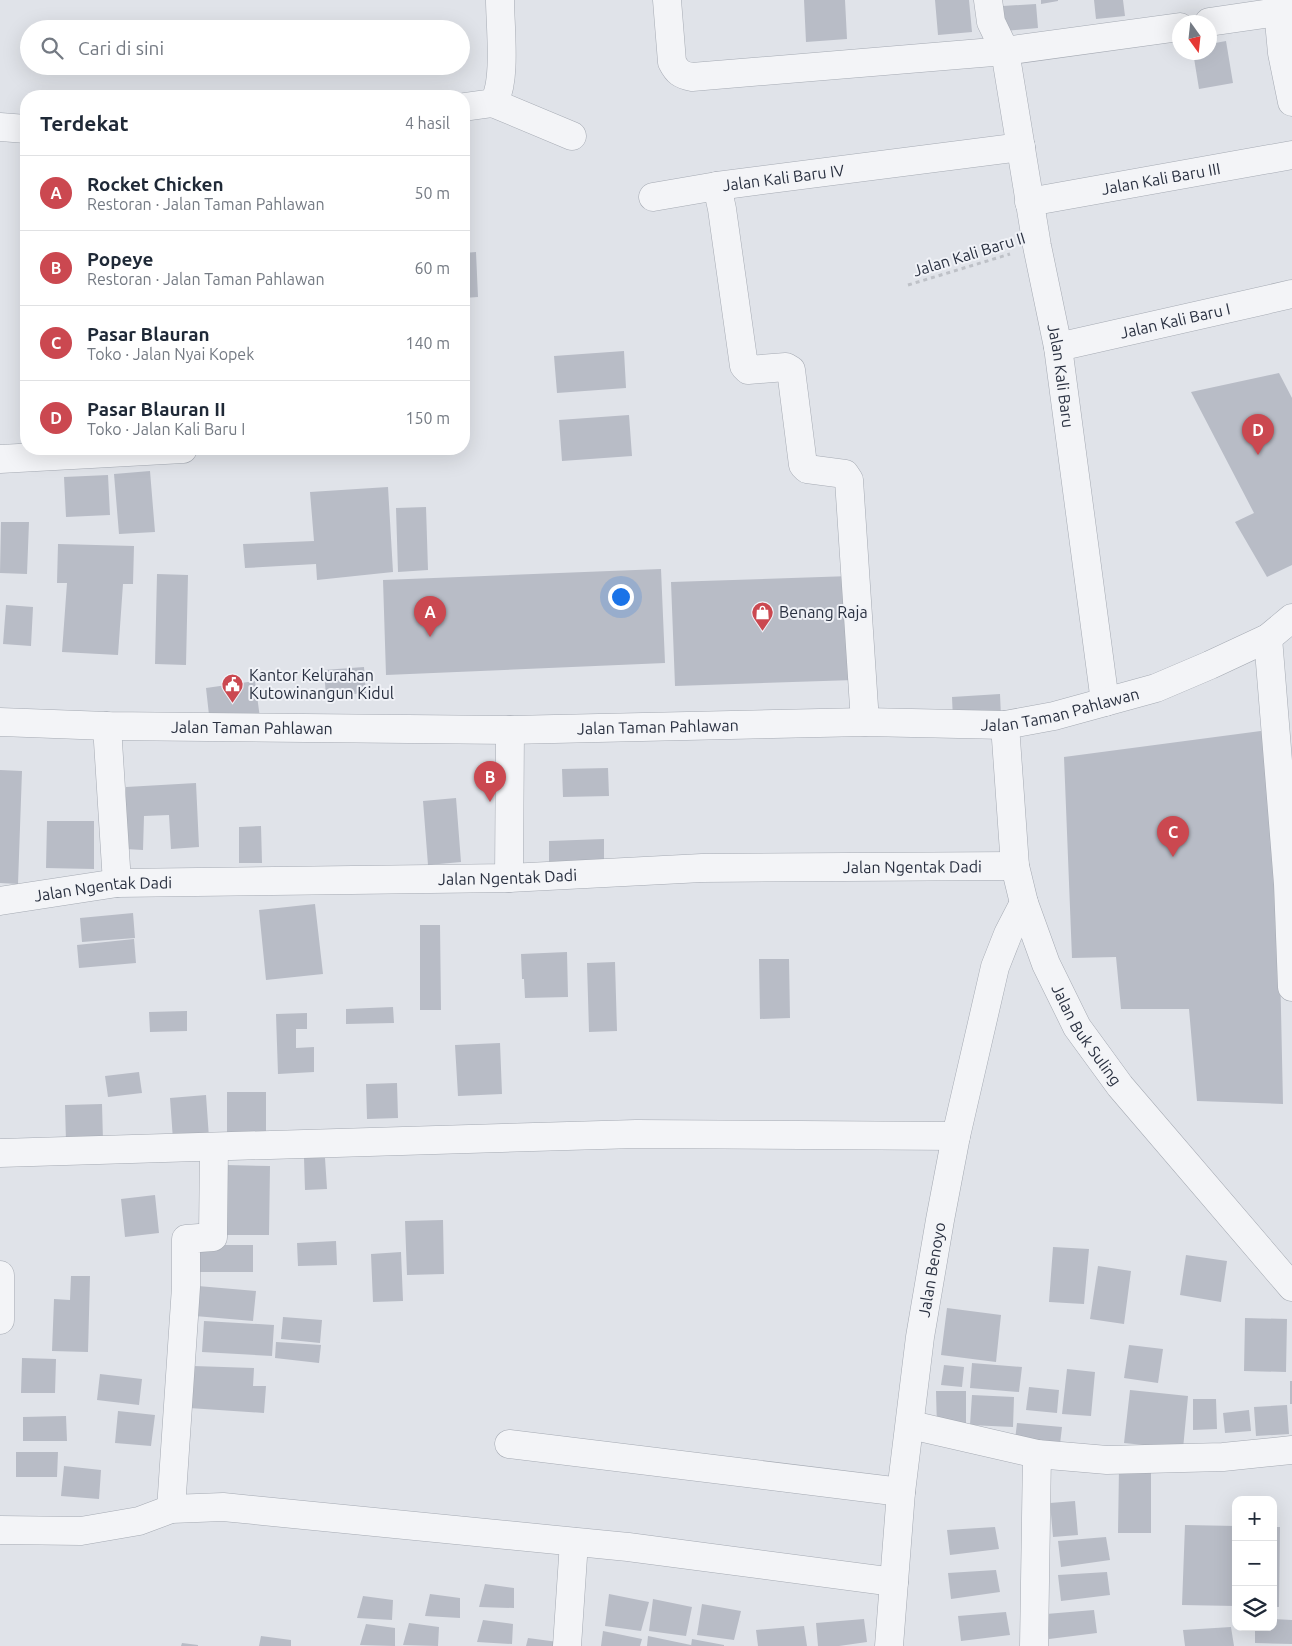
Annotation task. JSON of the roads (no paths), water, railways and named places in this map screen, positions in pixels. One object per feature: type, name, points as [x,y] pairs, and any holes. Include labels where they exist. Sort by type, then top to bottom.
[{"type":"street","points":[[493,103],[500,90],[500,0]]},
{"type":"street","points":[[667,0],[672,62],[676,70],[682,75],[702,78],[1005,51],[1172,28]]},
{"type":"street","name":"Jalan Kali Baru","points":[[988,0],[991,22],[1005,51],[1029,202],[1058,347],[1105,702]]},
{"type":"street","points":[[1217,20],[1283,8],[1282,53],[1292,102]]},
{"type":"street","points":[[470,106],[493,103],[572,136]]},
{"type":"street","points":[[0,127],[20,129]]},
{"type":"street","name":"Jalan Kali Baru IV","points":[[865,722],[849,480],[845,474],[807,469],[803,466],[791,370],[786,367],[748,370],[744,366],[722,209],[717,186],[1021,147]]},
{"type":"street","name":"Jalan Kali Baru III","points":[[1029,202],[1292,155]]},
{"type":"street","points":[[653,197],[717,186]]},
{"type":"street","name":"Jalan Kali Baru I","points":[[1058,347],[1292,294]]},
{"type":"street","points":[[0,459],[73,455]]},
{"type":"street","name":"Jalan Taman Pahlawan","points":[[0,722],[107,726],[510,730],[865,722],[1005,725],[1054,716],[1156,688],[1268,638],[1292,618]]},
{"type":"street","points":[[1268,638],[1288,884],[1292,987]]},
{"type":"street","name":"Jalan Buk Suling","points":[[1005,725],[1015,866],[1024,903],[1046,964],[1077,1027],[1120,1086],[1292,1287]]},
{"type":"street","points":[[107,726],[117,883]]},
{"type":"street","points":[[509,878],[510,730]]},
{"type":"street","name":"Jalan Ngentak Dadi","points":[[0,901],[117,883],[509,878],[702,868],[1015,866]]},
{"type":"street","name":"Jalan Benoyo","points":[[889,1646],[902,1492],[920,1337],[956,1136],[995,967],[1008,934],[1024,903]]},
{"type":"street","points":[[0,1153],[636,1134],[956,1136]]},
{"type":"street","points":[[171,1509],[186,1287],[186,1239],[213,1238],[214,1147]]},
{"type":"street","points":[[0,1275],[0,1320]]},
{"type":"street","points":[[911,1425],[1037,1454],[1107,1460],[1223,1458],[1292,1450]]},
{"type":"street","points":[[509,1444],[902,1492]]},
{"type":"street","points":[[1034,1646],[1037,1454]]},
{"type":"street","points":[[0,1530],[81,1531],[139,1521],[171,1509],[224,1507],[628,1547],[894,1582]]},
{"type":"street","points":[[567,1646],[574,1542]]},
{"type":"place","name":"Pasar Blauran II","points":[[1258,455]]},
{"type":"place","name":"Benang Raja","points":[[763,631]]},
{"type":"place","name":"Rocket Chicken","points":[[430,637]]},
{"type":"place","name":"Kantor Kelurahan Kutowinangun Kidul","points":[[233,703]]},
{"type":"place","name":"Popeye","points":[[490,802]]},
{"type":"place","name":"Pasar Blauran","points":[[1173,857]]}]
